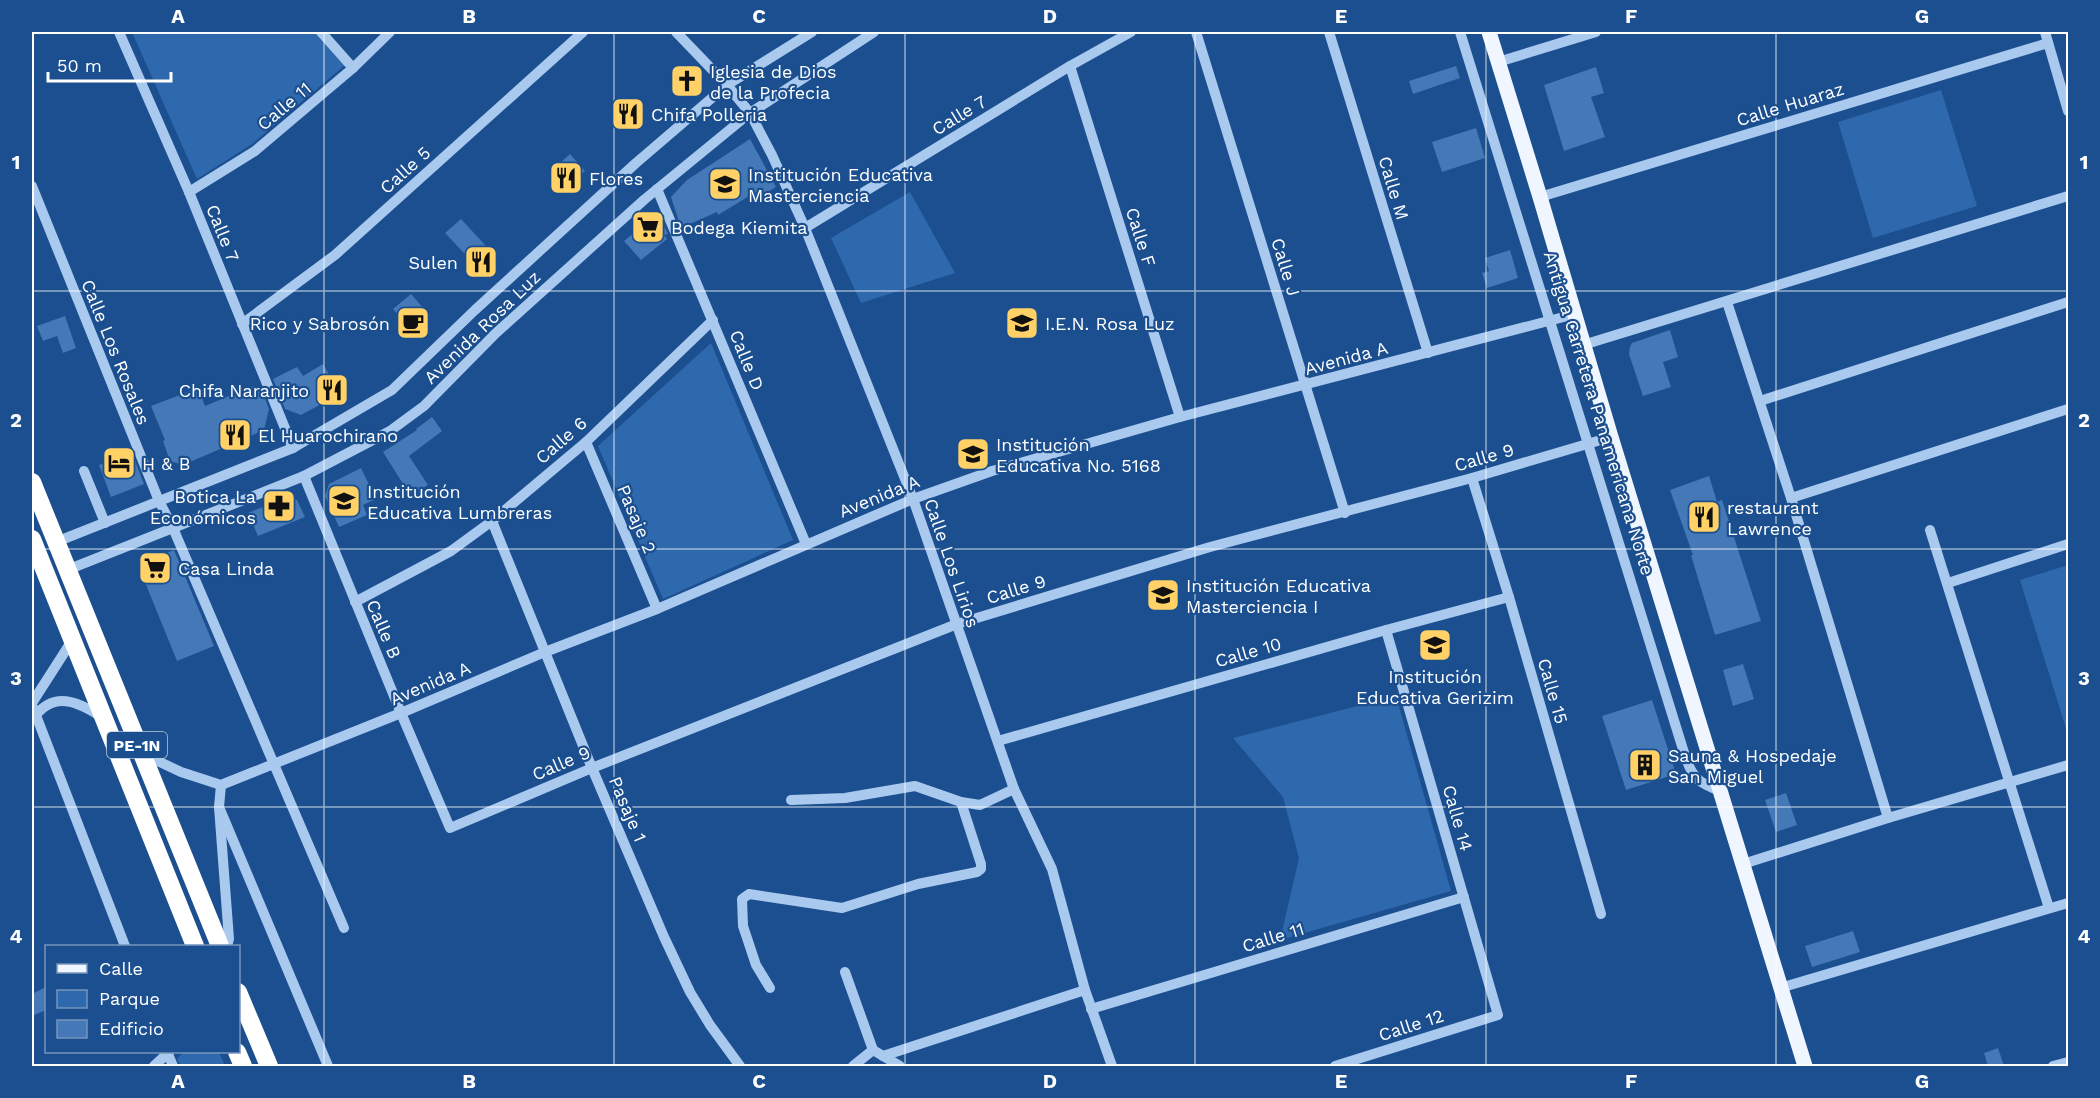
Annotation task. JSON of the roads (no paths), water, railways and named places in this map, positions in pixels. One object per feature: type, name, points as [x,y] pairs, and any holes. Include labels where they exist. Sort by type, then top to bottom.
[{"type":"highway","name":"PE-1N","points":[[32,483],[220,945]]},
{"type":"highway","name":"PE-1N","points":[[32,539],[195,945]]},
{"type":"highway","points":[[240,997],[269,1066]]},
{"type":"main road","name":"Antigua Carretera Panamericana Norte","points":[[1489,32],[1805,1066]]},
{"type":"street","name":"Calle 7","points":[[119,32],[189,192],[293,448]]},
{"type":"street","points":[[321,32],[353,68]]},
{"type":"street","name":"Calle 11","points":[[189,192],[255,152],[353,68],[390,32]]},
{"type":"street","name":"Calle 5","points":[[242,324],[335,255],[583,32]]},
{"type":"street","name":"Calle Los Lirios","points":[[676,32],[727,85],[750,113],[805,228],[913,499],[1014,789],[1052,869],[1085,990],[1112,1066]]},
{"type":"street","name":"Avenida Rosa Luz","points":[[56,542],[293,448],[392,390],[483,302],[636,163],[727,85],[812,32]]},
{"type":"street","name":"Avenida Rosa Luz","points":[[67,570],[304,476],[390,431],[424,406],[496,333],[657,189],[750,113],[874,32]]},
{"type":"street","name":"Calle 7","points":[[805,228],[1070,66],[1131,32]]},
{"type":"street","name":"Calle J","points":[[1196,32],[1345,513]]},
{"type":"street","name":"Calle M","points":[[1329,32],[1428,353]]},
{"type":"street","name":"Antigua Carretera Panamericana Norte","points":[[1460,32],[1692,775],[1702,784],[1720,791]]},
{"type":"street","points":[[1498,62],[1596,32]]},
{"type":"street","points":[[2045,32],[2068,111]]},
{"type":"street","name":"Calle Huaraz","points":[[1540,197],[2048,43]]},
{"type":"street","name":"Calle F","points":[[1070,66],[1180,417]]},
{"type":"street","name":"Calle Los Rosales","points":[[32,186],[159,501],[173,528],[275,762],[344,928]]},
{"type":"street","name":"Calle D","points":[[657,189],[806,544]]},
{"type":"street","points":[[1583,345],[2068,196]]},
{"type":"street","points":[[1727,302],[1791,498],[1888,818]]},
{"type":"street","points":[[1760,401],[2068,302]]},
{"type":"street","name":"Avenida A","points":[[221,785],[545,652],[657,609],[913,499],[992,471],[1180,417],[1575,314]]},
{"type":"street","name":"Calle 6","points":[[355,602],[451,551],[492,521],[586,442],[713,320]]},
{"type":"street","points":[[1791,498],[2068,409]]},
{"type":"street","name":"Calle 9","points":[[450,828],[592,768],[957,624],[1210,547],[1345,513],[1611,437]]},
{"type":"street","name":"Pasaje 2","points":[[586,442],[657,609]]},
{"type":"street","points":[[84,471],[105,523]]},
{"type":"street","name":"Calle B","points":[[304,476],[450,828]]},
{"type":"street","name":"Calle 15","points":[[1472,478],[1509,597],[1600,914]]},
{"type":"street","name":"Pasaje 1","points":[[492,521],[592,768],[664,937],[690,992],[710,1025],[741,1066]]},
{"type":"street","points":[[1930,530],[2049,908]]},
{"type":"street","points":[[1948,583],[2068,544]]},
{"type":"street","name":"Calle 10","points":[[998,741],[1509,597]]},
{"type":"street","name":"Calle 14","points":[[1386,630],[1498,1015]]},
{"type":"street","points":[[32,711],[73,639]]},
{"type":"street","points":[[32,711],[51,702],[59,701],[81,705],[105,719]]},
{"type":"street","points":[[32,711],[125,945]]},
{"type":"street","points":[[141,753],[181,772],[221,785],[219,807],[227,945]]},
{"type":"street","points":[[1743,864],[2068,765]]},
{"type":"street","points":[[791,800],[844,798],[915,786],[961,802],[980,805],[1014,789]]},
{"type":"street","points":[[770,988],[756,965],[743,926],[742,899],[745,896],[749,894],[842,908],[918,884],[977,872],[981,869],[981,864],[961,802]]},
{"type":"street","points":[[219,807],[328,1066]]},
{"type":"street","name":"Calle 11","points":[[1092,1009],[1464,897]]},
{"type":"street","points":[[1780,988],[2068,903]]},
{"type":"street","points":[[845,972],[873,1050],[900,1066]]},
{"type":"street","points":[[883,1056],[1085,990]]},
{"type":"street","name":"Calle 12","points":[[1335,1066],[1498,1015]]},
{"type":"street","points":[[853,1066],[873,1050]]},
{"type":"street","points":[[154,1066],[167,1053]]},
{"type":"street","points":[[2053,1066],[2068,1062]]},
{"type":"place","name":"Iglesia de Dios de la Profecia","points":[[687,81]]},
{"type":"place","name":"Chifa Polleria","points":[[628,114]]},
{"type":"place","name":"Flores","points":[[566,178]]},
{"type":"place","name":"Institución Educativa Masterciencia","points":[[725,184]]},
{"type":"place","name":"Bodega Kiemita","points":[[648,227]]},
{"type":"place","name":"Sulen","points":[[481,262]]},
{"type":"place","name":"Rico y Sabrosón","points":[[413,323]]},
{"type":"place","name":"I.E.N. Rosa Luz","points":[[1022,323]]},
{"type":"place","name":"Chifa Naranjito","points":[[332,390]]},
{"type":"place","name":"El Huarochirano","points":[[235,435]]},
{"type":"place","name":"Institución Educativa No. 5168","points":[[973,454]]},
{"type":"place","name":"H & B","points":[[119,463]]},
{"type":"place","name":"Institución Educativa Lumbreras","points":[[344,501]]},
{"type":"place","name":"Botica La Económicos","points":[[279,506]]},
{"type":"place","name":"restaurant Lawrence","points":[[1704,517]]},
{"type":"place","name":"Casa Linda","points":[[155,568]]},
{"type":"place","name":"Institución Educativa Masterciencia I","points":[[1163,595]]},
{"type":"place","name":"Institución Educativa Gerizim","points":[[1435,645]]},
{"type":"place","name":"Sauna & Hospedaje San Miguel","points":[[1645,765]]}]
